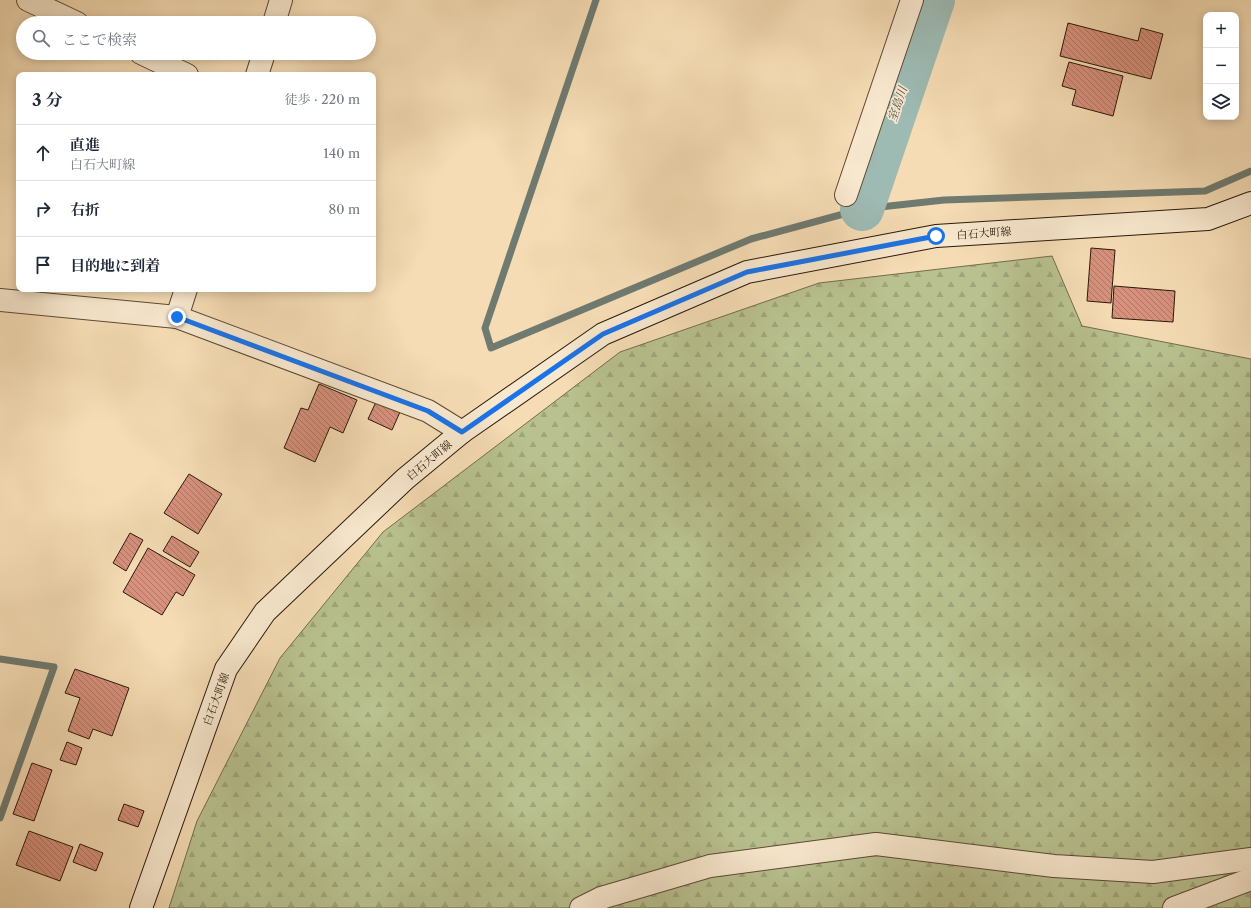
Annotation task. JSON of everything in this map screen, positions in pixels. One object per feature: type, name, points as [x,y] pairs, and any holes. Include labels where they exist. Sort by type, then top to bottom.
[{"type":"street","points":[[28,0],[62,16]]},
{"type":"street","points":[[276,16],[281,0]]},
{"type":"street","points":[[846,195],[912,0]]},
{"type":"street","points":[[156,60],[182,72]]},
{"type":"street","points":[[258,72],[262,60]]},
{"type":"street","name":"白石大町線","points":[[141,908],[226,670],[265,612],[400,485],[462,432],[603,334],[747,272],[936,236],[1208,219],[1251,202]]},
{"type":"street","points":[[177,317],[185,292]]},
{"type":"street","points":[[0,300],[177,317],[428,411],[462,432]]},
{"type":"street","points":[[581,908],[601,898],[710,866],[876,844],[1054,866],[1153,872],[1251,859]]},
{"type":"street","points":[[1174,908],[1251,879]]},
{"type":"green space","points":[[1052,256],[1082,326],[1251,359],[1251,908],[169,908],[197,821],[280,658],[383,532],[620,352],[819,283]]},
{"type":"building","points":[[1068,23],[1138,41],[1141,28],[1163,34],[1151,79],[1060,56]]},
{"type":"building","points":[[1069,62],[1123,76],[1113,116],[1072,105],[1076,90],[1062,86]]},
{"type":"building","points":[[1091,248],[1115,250],[1111,303],[1087,301]]},
{"type":"building","points":[[1114,286],[1175,291],[1173,322],[1112,318]]},
{"type":"building","points":[[319,384],[357,400],[343,433],[330,427],[315,462],[284,448],[301,408],[308,410]]},
{"type":"building","points":[[376,402],[400,412],[392,430],[368,419]]},
{"type":"building","points":[[189,474],[222,494],[198,534],[164,513]]},
{"type":"building","points":[[130,533],[143,540],[126,571],[113,563]]},
{"type":"building","points":[[172,536],[199,552],[190,567],[163,551]]},
{"type":"building","points":[[148,548],[195,575],[183,596],[176,592],[162,615],[123,592]]},
{"type":"building","points":[[75,669],[129,688],[112,736],[93,729],[89,739],[68,731],[80,698],[65,693]]},
{"type":"building","points":[[67,742],[82,748],[76,765],[60,760]]},
{"type":"building","points":[[32,763],[52,770],[34,821],[13,814]]},
{"type":"building","points":[[124,804],[144,811],[138,827],[118,820]]},
{"type":"building","points":[[29,831],[73,847],[60,881],[16,865]]},
{"type":"building","points":[[80,844],[103,853],[96,871],[73,862]]},
{"type":"waterway","points":[[596,0],[485,328],[491,348],[751,239],[862,209],[944,200],[1205,191],[1251,171]]},
{"type":"waterway","name":"室島川","points":[[862,209],[933,0]]},
{"type":"waterway","points":[[0,659],[54,667],[0,818]]},
{"type":"route","points":[[177,317],[428,411],[462,432],[603,334],[747,272],[936,236]]}]
